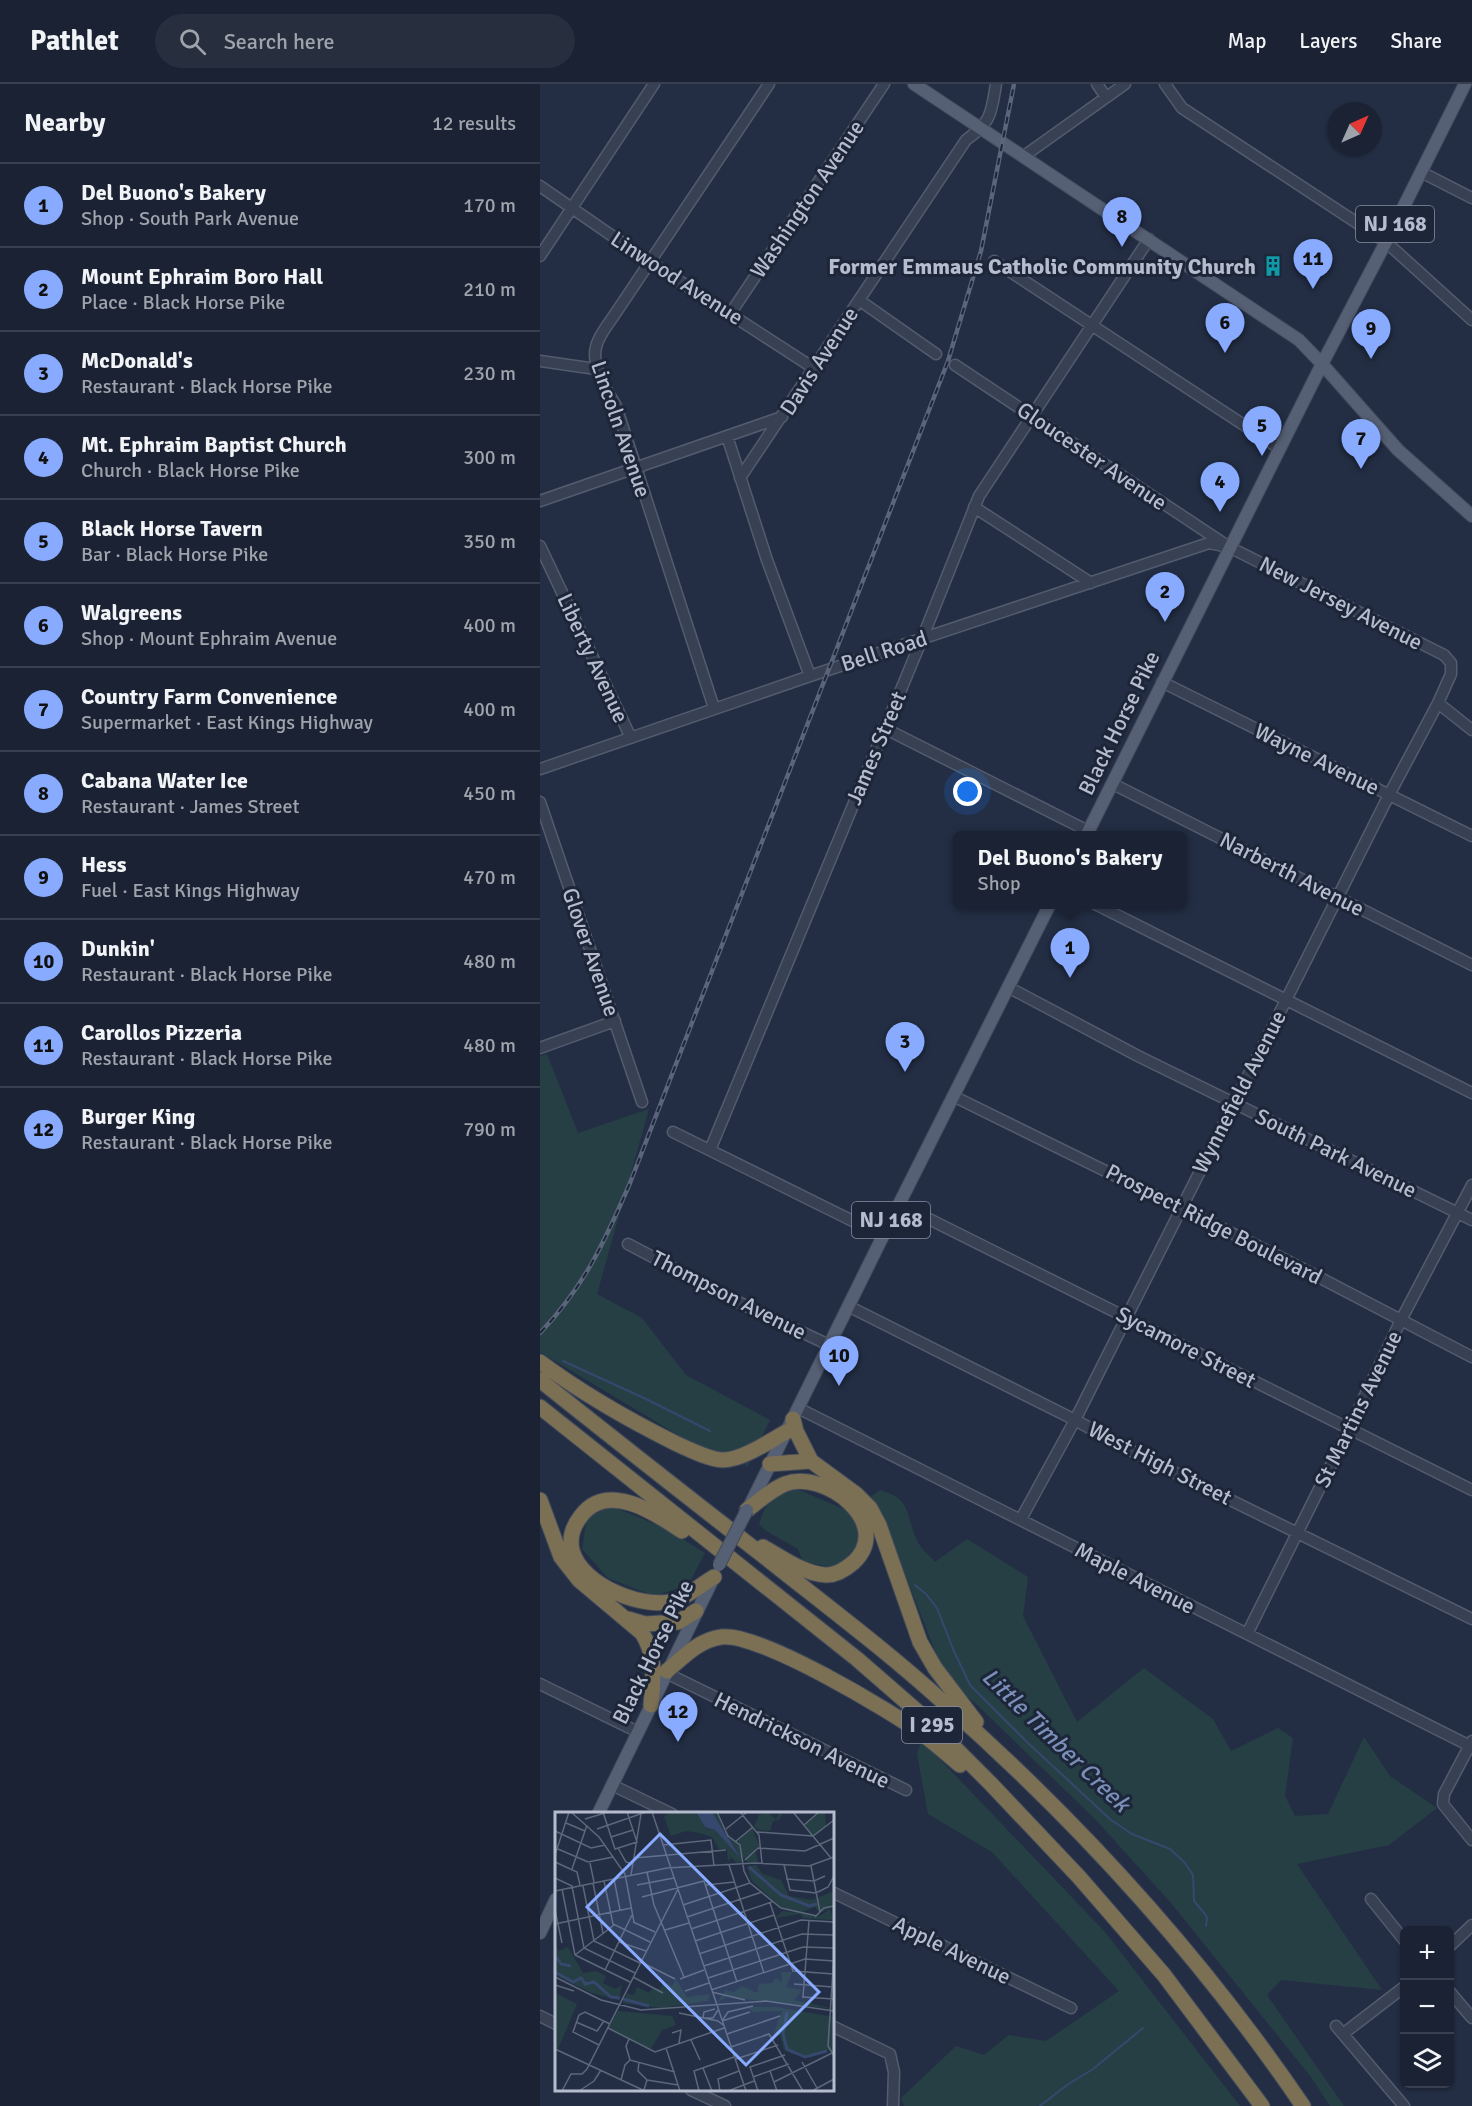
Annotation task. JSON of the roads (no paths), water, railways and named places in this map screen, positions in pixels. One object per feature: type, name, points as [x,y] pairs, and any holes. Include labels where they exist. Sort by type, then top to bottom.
[{"type":"highway","points":[[540,1362],[577,1390],[627,1419],[693,1451],[723,1460],[736,1457],[793,1420],[811,1461],[856,1494],[870,1508],[879,1525],[920,1642],[935,1668],[998,1751]]},
{"type":"highway","name":"I 295","points":[[540,1380],[890,1656],[998,1751],[1076,1827],[1191,1956],[1303,2106]]},
{"type":"highway","name":"I 295","points":[[540,1407],[881,1679],[926,1719],[1079,1877],[1164,1975],[1262,2106]]},
{"type":"highway","points":[[770,1464],[811,1461]]},
{"type":"highway","points":[[707,1512],[765,1548],[823,1575],[830,1575],[845,1569],[860,1556],[866,1540],[863,1523],[850,1502],[830,1489],[805,1482],[785,1484],[747,1510]]},
{"type":"highway","points":[[716,1571],[678,1600],[659,1604],[632,1600],[606,1586],[579,1565],[572,1551],[570,1536],[575,1523],[595,1502],[604,1499],[628,1503],[675,1526],[770,1591]]},
{"type":"highway","points":[[540,1500],[561,1557],[579,1580],[642,1633],[650,1645],[653,1672],[651,1706]]},
{"type":"highway","points":[[618,1613],[634,1622],[658,1624],[678,1622],[696,1611]]},
{"type":"highway","points":[[667,1672],[694,1648],[708,1640],[722,1636],[738,1638],[768,1648],[860,1694],[924,1735],[964,1769],[991,1784]]},
{"type":"main road","points":[[914,84],[1299,340],[1398,450],[1472,516]]},
{"type":"main road","name":"Black Horse Pike","points":[[1088,831],[1229,547],[1465,84]]},
{"type":"main road","name":"NJ 168","points":[[747,1510],[1047,909]]},
{"type":"main road","name":"Black Horse Pike","points":[[599,1812],[747,1510]]},
{"type":"main road","points":[[540,1933],[555,1901]]},
{"type":"street","points":[[540,256],[654,84]]},
{"type":"street","name":"Lincoln Avenue","points":[[714,708],[616,406],[596,369],[595,352],[598,342],[650,262],[770,84]]},
{"type":"street","name":"Washington Avenue","points":[[730,314],[884,84]]},
{"type":"street","points":[[982,128],[990,116],[996,84]]},
{"type":"street","points":[[1097,84],[1106,97]]},
{"type":"street","points":[[1024,156],[1125,84]]},
{"type":"street","points":[[1165,84],[1182,108],[1386,242],[1472,320]]},
{"type":"street","name":"Davis Avenue","points":[[740,478],[783,417],[966,140],[982,128]]},
{"type":"street","points":[[1421,172],[1472,198]]},
{"type":"street","name":"Linwood Avenue","points":[[540,186],[650,262],[815,369]]},
{"type":"street","name":"James Street","points":[[710,1150],[979,496],[1149,239]]},
{"type":"street","points":[[994,261],[1279,448]]},
{"type":"street","points":[[859,300],[936,354]]},
{"type":"street","points":[[540,361],[596,369]]},
{"type":"street","name":"Gloucester Avenue","points":[[955,365],[1229,547]]},
{"type":"street","points":[[540,501],[783,417]]},
{"type":"street","points":[[726,436],[767,560],[810,676]]},
{"type":"street","points":[[974,507],[1090,583]]},
{"type":"street","name":"Bell Road","points":[[540,769],[714,708],[1209,543],[1229,547]]},
{"type":"street","name":"Liberty Avenue","points":[[540,546],[631,738]]},
{"type":"street","name":"New Jersey Avenue","points":[[1229,547],[1444,655],[1451,663]]},
{"type":"street","name":"Wynnefield Avenue","points":[[1021,1519],[1075,1420],[1233,1102],[1438,703],[1450,674],[1451,663]]},
{"type":"street","name":"Wayne Avenue","points":[[1162,682],[1472,836]]},
{"type":"street","points":[[1438,703],[1472,730]]},
{"type":"street","points":[[884,728],[1083,831]]},
{"type":"street","name":"Narberth Avenue","points":[[1113,784],[1472,965]]},
{"type":"street","name":"Glover Avenue","points":[[540,802],[642,1102]]},
{"type":"street","points":[[1105,909],[1472,1093]]},
{"type":"street","name":"South Park Avenue","points":[[1008,987],[1138,1056],[1472,1220]]},
{"type":"street","points":[[540,1048],[615,1021]]},
{"type":"street","name":"Prospect Ridge Boulevard","points":[[953,1096],[1180,1207],[1472,1357]]},
{"type":"street","points":[[673,1132],[883,1236]]},
{"type":"street","name":"St Martins Avenue","points":[[1246,1634],[1401,1320],[1472,1185]]},
{"type":"street","name":"Sycamore Street","points":[[899,1204],[1472,1490]]},
{"type":"street","name":"Thompson Avenue","points":[[628,1244],[738,1302],[829,1345]]},
{"type":"street","name":"West High Street","points":[[848,1306],[1075,1420],[1139,1455],[1472,1619]]},
{"type":"street","name":"Maple Avenue","points":[[793,1420],[1021,1519],[1246,1634],[1471,1744]]},
{"type":"street","name":"Hendrickson Avenue","points":[[667,1672],[906,1790]]},
{"type":"street","points":[[540,1684],[638,1732]]},
{"type":"street","points":[[1471,1744],[1444,1794],[1443,1804],[1472,1840]]},
{"type":"street","points":[[612,1785],[668,1812]]},
{"type":"street","name":"Apple Avenue","points":[[834,1893],[1071,2008]]},
{"type":"street","points":[[1371,1899],[1400,1935]]},
{"type":"street","points":[[1454,1941],[1472,1925]]},
{"type":"street","points":[[1400,1990],[1339,2030],[1404,2106]]},
{"type":"street","points":[[1454,1998],[1472,2018]]},
{"type":"street","points":[[540,2016],[555,2024]]},
{"type":"street","points":[[834,2027],[890,2054],[894,2072],[893,2106]]},
{"type":"street","points":[[693,2091],[725,2106]]},
{"type":"waterway","name":"Little Timber Creek","points":[[563,1361],[710,1431]]},
{"type":"waterway","name":"Little Timber Creek","points":[[915,1585],[937,1608],[970,1685],[1029,1744],[1111,1820],[1132,1834],[1170,1849],[1185,1863],[1193,1875],[1194,1901],[1207,1918],[1206,1926]]},
{"type":"waterway","name":"Little Timber Creek","points":[[1040,2106],[1093,2069],[1143,2028]]},
{"type":"railway","points":[[540,1333],[581,1281],[612,1224],[630,1183],[948,361],[981,251],[1014,84]]},
{"type":"place","name":"Cabana Water Ice","points":[[1122,247]]},
{"type":"place","name":"Former Emmaus Catholic Community Church","points":[[1273,266]]},
{"type":"place","name":"Carollos Pizzeria","points":[[1313,289]]},
{"type":"place","name":"Walgreens","points":[[1225,353]]},
{"type":"place","name":"Hess","points":[[1371,359]]},
{"type":"place","name":"Black Horse Tavern","points":[[1262,456]]},
{"type":"place","name":"Country Farm Convenience","points":[[1361,469]]},
{"type":"place","name":"Mt. Ephraim Baptist Church","points":[[1220,512]]},
{"type":"place","name":"Mount Ephraim Boro Hall","points":[[1165,622]]},
{"type":"place","name":"Del Buono's Bakery","points":[[1070,978]]},
{"type":"place","name":"McDonald's","points":[[905,1072]]},
{"type":"place","name":"Dunkin'","points":[[839,1386]]},
{"type":"place","name":"Burger King","points":[[678,1742]]}]
